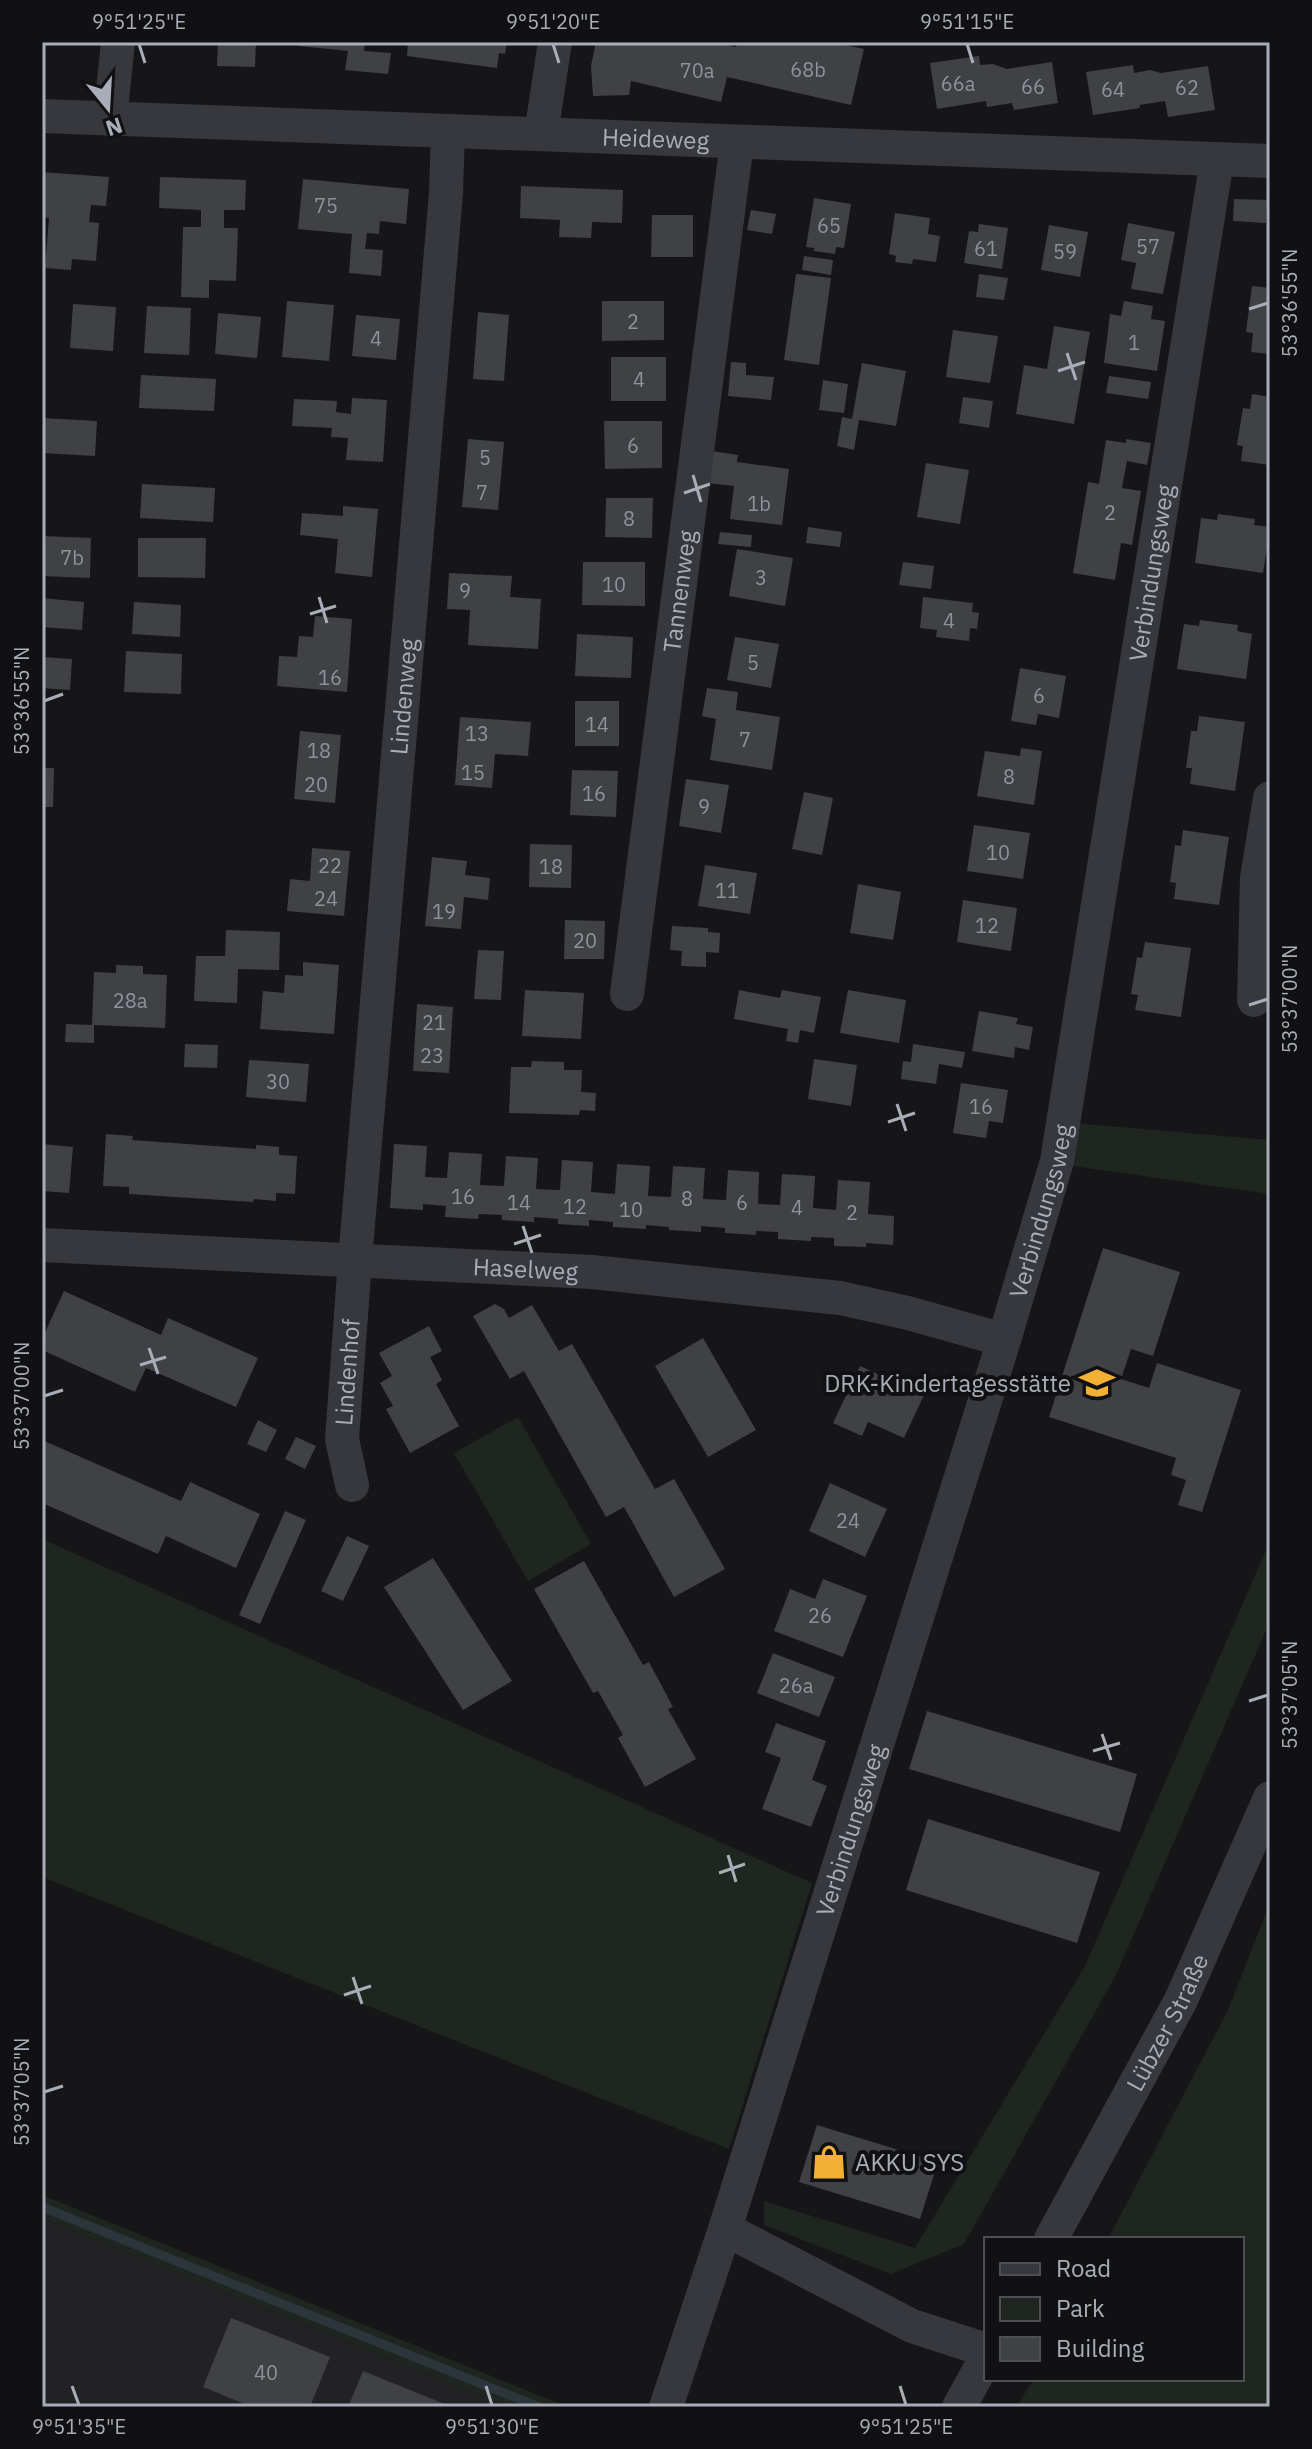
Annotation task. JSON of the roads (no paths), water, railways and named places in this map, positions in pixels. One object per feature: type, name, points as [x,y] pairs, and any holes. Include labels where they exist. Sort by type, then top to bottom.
[{"type":"street","points":[[110,119],[118,42]]},
{"type":"street","points":[[541,134],[555,42]]},
{"type":"street","name":"Heideweg","points":[[42,116],[1270,161]]},
{"type":"street","name":"Lindenweg","points":[[355,1260],[446,193],[448,132]]},
{"type":"street","name":"Tannenweg","points":[[627,994],[737,142]]},
{"type":"street","name":"Verbindungsweg","points":[[666,2407],[725,2229],[1004,1340],[1057,1161],[1217,160]]},
{"type":"street","points":[[1254,1000],[1257,878],[1270,798]]},
{"type":"street","name":"Haselweg","points":[[42,1245],[592,1272],[840,1298],[1004,1340]]},
{"type":"street","name":"Lindenhof","points":[[352,1485],[342,1439],[355,1260]]},
{"type":"street","name":"Lübzer Straße","points":[[1052,2237],[1181,2000],[1270,1798]]},
{"type":"street","points":[[725,2229],[912,2326],[984,2349]]},
{"type":"street","points":[[959,2407],[984,2362]]},
{"type":"waterway","points":[[42,2207],[539,2407]]},
{"type":"place","name":"DRK-Kindertagesstätte","points":[[1097,1383]]},
{"type":"place","name":"AKKU SYS","points":[[829,2162]]}]
